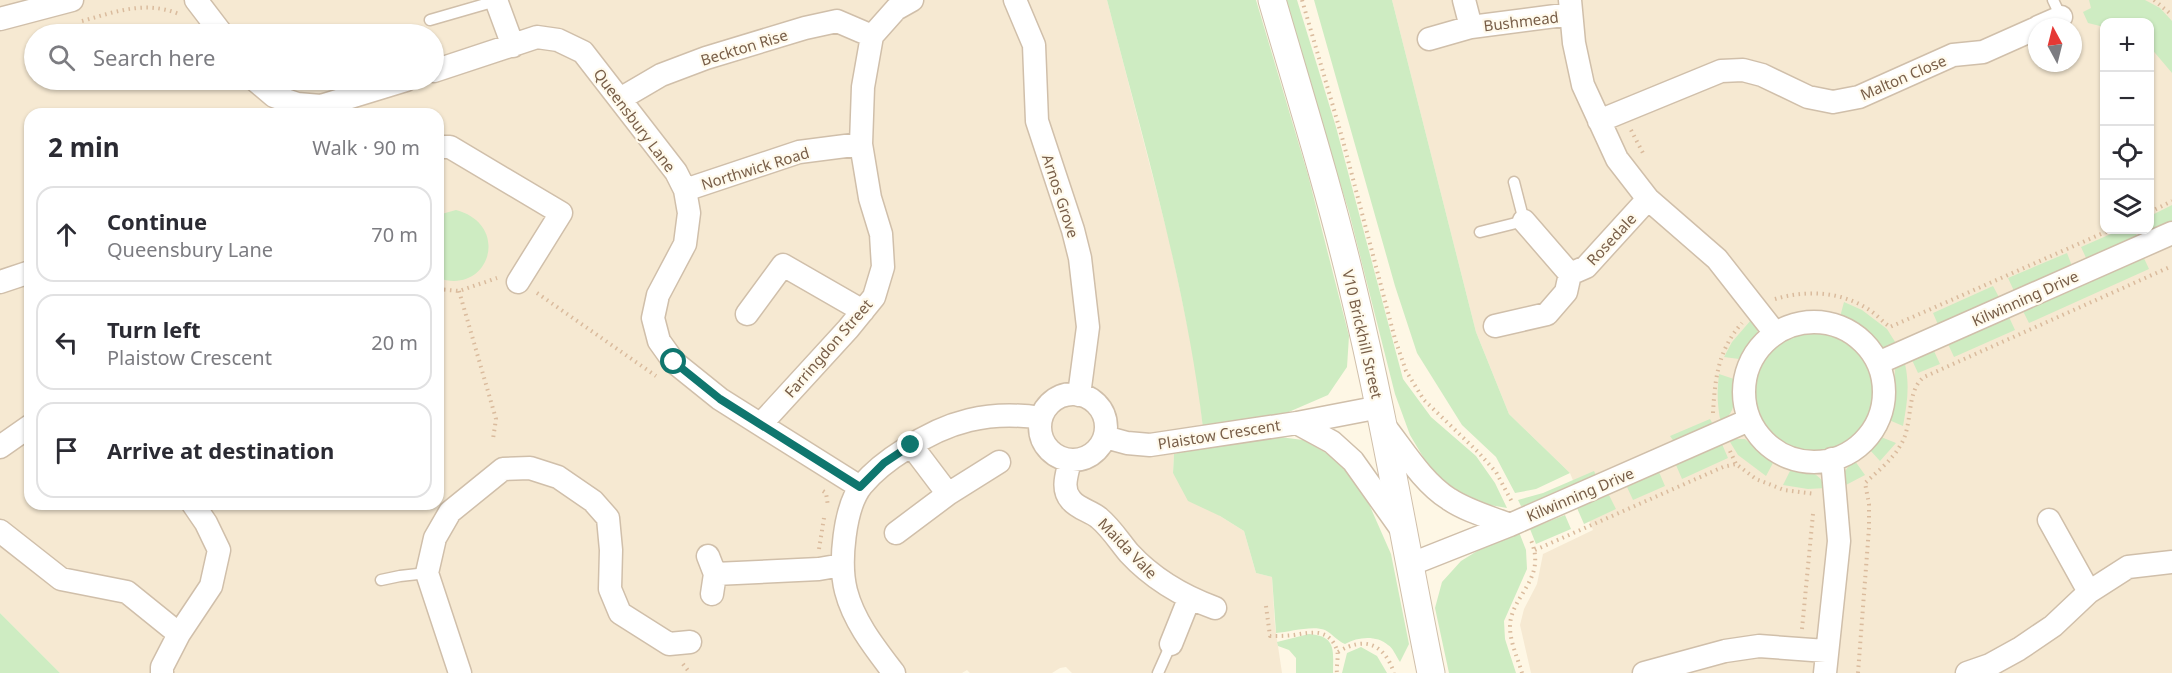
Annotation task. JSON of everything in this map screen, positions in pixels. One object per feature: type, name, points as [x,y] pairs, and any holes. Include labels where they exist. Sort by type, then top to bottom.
[{"type":"street","points":[[0,20],[72,0]]},
{"type":"street","points":[[872,36],[896,9],[912,0]]},
{"type":"street","name":"Arnos Grove","points":[[1015,0],[1034,45],[1036,121],[1073,230],[1081,265],[1088,327],[1079,395]]},
{"type":"street","name":"V10 Brickhill Street","points":[[1272,0],[1327,186],[1353,289],[1381,416],[1431,673]]},
{"type":"street","name":"Bushmead","points":[[1464,0],[1471,27]]},
{"type":"street","points":[[496,1],[513,46]]},
{"type":"street","points":[[1571,7],[1574,43],[1583,84],[1617,159],[1648,199],[1717,259],[1775,333]]},
{"type":"street","name":"Bushmead","points":[[1429,39],[1471,27],[1571,7]]},
{"type":"street","points":[[191,9],[210,24]]},
{"type":"street","name":"Beckton Rise","points":[[621,99],[661,75],[706,58],[805,28],[837,21],[872,36]]},
{"type":"street","name":"Malton Close","points":[[1599,121],[1721,71],[1743,70],[1762,75],[1808,97],[1833,102],[1859,97],[1953,55],[1983,52],[2028,32]]},
{"type":"street","name":"Farringdon Street","points":[[761,424],[874,297],[883,267],[880,234],[870,198],[861,144],[863,87],[872,36]]},
{"type":"street","name":"Queensbury Lane","points":[[444,68],[537,38],[558,40],[583,52],[676,172],[685,189],[689,213],[685,244],[658,295],[653,318],[659,341],[674,362],[720,399],[860,487]]},
{"type":"street","points":[[267,90],[274,96],[297,104],[321,106],[358,105],[387,90]]},
{"type":"street","name":"Northwick Road","points":[[685,189],[799,152],[861,144]]},
{"type":"street","points":[[444,147],[450,147],[561,213],[518,282]]},
{"type":"street","name":"Rosedale","points":[[1570,274],[1586,267],[1648,199]]},
{"type":"street","name":"Rosedale","points":[[1524,221],[1570,274]]},
{"type":"street","name":"Kilwinning Drive","points":[[1878,363],[2172,232]]},
{"type":"street","points":[[747,314],[783,265],[863,311]]},
{"type":"street","points":[[0,282],[24,274]]},
{"type":"street","name":"Rosedale","points":[[1495,326],[1547,314],[1566,291],[1570,274]]},
{"type":"street","points":[[1821,322],[1845,329],[1864,343],[1878,363],[1884,386],[1882,410],[1871,432],[1854,449],[1832,459],[1812,462],[1792,459],[1774,450],[1749,420],[1744,396],[1746,372],[1757,350],[1775,333],[1797,324],[1821,322]]},
{"type":"street","points":[[1069,394],[1079,395],[1098,405],[1104,415],[1105,436],[1100,447],[1092,455],[1070,460],[1052,453],[1045,446],[1041,437],[1041,418],[1052,402],[1069,394]]},
{"type":"street","points":[[894,673],[858,621],[846,591],[842,565],[848,517],[860,487],[884,463],[939,429],[972,418],[1008,414],[1041,418]]},
{"type":"street","name":"Plaistow Crescent","points":[[1105,436],[1127,443],[1150,445],[1297,423],[1381,416]]},
{"type":"street","name":"Kilwinning Drive","points":[[1381,416],[1428,480],[1448,498],[1471,510],[1512,515]]},
{"type":"street","name":"Kilwinning Drive","points":[[1409,566],[1512,515],[1749,420]]},
{"type":"street","name":"Plaistow Crescent","points":[[1297,423],[1332,442],[1353,461],[1402,531]]},
{"type":"street","points":[[0,447],[24,430]]},
{"type":"street","points":[[911,445],[948,494]]},
{"type":"street","points":[[1644,673],[1725,651],[1759,646],[1826,662],[1839,541],[1832,459]]},
{"type":"street","name":"Maida Vale","points":[[1070,460],[1064,486],[1071,500],[1096,515],[1112,530],[1130,553],[1159,580],[1189,599],[1215,608]]},
{"type":"street","points":[[897,533],[948,494],[999,462]]},
{"type":"street","points":[[444,507],[503,469],[530,468],[558,477],[593,501],[608,518],[611,550],[610,589],[620,613],[669,644],[690,642]]},
{"type":"street","points":[[162,673],[162,667],[179,634],[211,586],[219,550],[197,510]]},
{"type":"street","points":[[442,510],[427,573],[460,673]]},
{"type":"street","points":[[2049,520],[2089,591]]},
{"type":"street","points":[[0,531],[61,579],[127,592],[179,634]]},
{"type":"street","points":[[1967,673],[1991,669],[2053,626],[2089,591],[2128,567],[2172,562]]},
{"type":"street","points":[[712,575],[819,569],[842,565]]},
{"type":"street","points":[[1171,644],[1189,599]]},
{"type":"lane","points":[[430,20],[496,1]]},
{"type":"lane","points":[[1480,232],[1524,221],[1514,182]]},
{"type":"lane","points":[[381,580],[427,573]]},
{"type":"lane","points":[[1158,673],[1171,644]]},
{"type":"path","points":[[1302,0],[1342,137],[1395,339],[1406,371],[1424,400],[1496,472],[1510,498],[1512,515]]},
{"type":"path","points":[[2154,0],[2172,15]]},
{"type":"path","points":[[76,22],[131,7],[156,6],[191,9]]},
{"type":"path","points":[[2154,210],[2172,201]]},
{"type":"path","points":[[1767,304],[1785,296],[1802,293],[1827,294],[1849,300],[1868,309],[1890,327],[2101,234]]},
{"type":"path","points":[[1858,673],[1869,528],[1869,504],[1865,483],[1901,446],[1910,422],[1913,392],[1917,383],[1924,377],[2172,266]]},
{"type":"path","points":[[444,290],[459,291],[496,278],[508,278],[518,282],[661,379]]},
{"type":"path","points":[[459,291],[496,419],[493,439]]},
{"type":"path","points":[[1707,417],[1713,414],[1714,386],[1720,359],[1732,334],[1744,320]]},
{"type":"path","points":[[1522,673],[1510,627],[1514,610],[1529,586],[1534,567],[1535,550],[1723,467],[1736,464],[1756,479],[1784,490],[1808,494],[1825,493]]},
{"type":"path","points":[[816,486],[825,493],[828,504],[819,544],[819,569]]},
{"type":"path","points":[[1801,639],[1816,494]]},
{"type":"path","points":[[1510,498],[1518,496]]},
{"type":"path","points":[[1266,606],[1270,636],[1320,632],[1332,640],[1338,652],[1337,673]]},
{"type":"path","points":[[1338,652],[1350,644],[1362,643],[1373,646],[1384,652],[1394,673]]},
{"type":"shaded area","points":[[0,0],[1107,0],[1170,243],[1197,371],[1203,428],[1174,454],[1173,473],[1220,516],[1244,531],[1256,573],[1272,577],[1275,626],[1282,673],[1072,673],[1066,667],[1052,673],[970,673],[967,670],[962,673],[60,673],[0,613]]},
{"type":"shaded area","points":[[1392,0],[2172,0],[2172,673],[1531,673],[1520,625],[1524,609],[1537,584],[1543,554],[1593,530],[1570,473],[1509,414],[1476,332]]},
{"type":"green space","points":[[1107,0],[1256,0],[1308,175],[1349,336],[1347,367],[1328,395],[1284,414],[1203,428],[1175,266]]},
{"type":"green space","points":[[1283,0],[1297,0],[1336,127],[1403,379],[1431,417],[1476,456],[1495,483],[1507,508],[1484,504],[1453,492],[1429,467],[1410,435],[1395,394],[1349,212]]},
{"type":"green space","points":[[1314,0],[1392,0],[1476,332],[1509,414],[1570,473],[1536,489],[1515,493],[1496,457],[1462,425],[1417,353],[1395,286]]},
{"type":"green space","points":[[2089,0],[2145,0],[2160,8],[2172,21],[2172,73],[2154,52],[2154,18],[2100,18],[2100,26],[2088,23],[2083,12],[2091,8]]},
{"type":"green space","points":[[2172,205],[2172,221],[2154,230],[2154,214]]},
{"type":"green space","points":[[456,210],[473,218],[484,229],[488,243],[487,256],[481,268],[470,277],[456,281],[444,279],[444,213]]},
{"type":"green space","points":[[2111,234],[2136,234],[2138,237],[2087,260],[2081,247]]},
{"type":"green space","points":[[2067,253],[2072,266],[2014,291],[2008,278]]},
{"type":"green space","points":[[2143,256],[2149,269],[2029,323],[2023,311]]},
{"type":"green space","points":[[1993,286],[2000,299],[1939,327],[1933,313]]},
{"type":"green space","points":[[1844,302],[1862,310],[1887,329],[1897,345],[1891,348],[1881,347],[1867,332],[1840,317]]},
{"type":"green space","points":[[2009,317],[2015,330],[1954,357],[1948,344]]},
{"type":"green space","points":[[1751,320],[1758,332],[1739,359],[1724,357],[1732,342]]},
{"type":"green space","points":[[1813,332],[1836,337],[1855,350],[1868,369],[1873,392],[1868,415],[1855,434],[1836,447],[1813,452],[1790,447],[1771,434],[1758,415],[1753,392],[1758,369],[1771,350],[1790,337]]},
{"type":"green space","points":[[1934,351],[1940,364],[1918,373],[1912,360]]},
{"type":"green space","points":[[1905,364],[1908,387],[1903,426],[1889,420],[1894,398],[1895,369]]},
{"type":"green space","points":[[1719,374],[1734,379],[1733,409],[1721,423],[1718,399]]},
{"type":"green space","points":[[1710,419],[1714,426],[1675,443],[1670,436]]},
{"type":"green space","points":[[1272,436],[1303,440],[1337,459],[1365,495],[1391,554],[1409,644],[1400,662],[1390,646],[1373,638],[1345,644],[1325,630],[1314,628],[1276,633],[1272,577],[1256,573],[1244,531],[1220,516],[1188,501],[1173,473],[1174,454],[1231,440]]},
{"type":"green space","points":[[1881,437],[1896,443],[1880,461],[1869,449]]},
{"type":"green space","points":[[1735,439],[1745,439],[1773,463],[1766,476],[1738,455],[1730,442]]},
{"type":"green space","points":[[1722,444],[1728,458],[1682,479],[1676,465]]},
{"type":"green space","points":[[1855,461],[1865,475],[1844,486],[1845,472]]},
{"type":"green space","points":[[1791,469],[1816,475],[1826,488],[1808,489],[1783,485]]},
{"type":"green space","points":[[1594,471],[1597,477],[1532,505],[1521,506],[1518,500],[1543,493]]},
{"type":"green space","points":[[1659,472],[1665,486],[1633,500],[1627,487]]},
{"type":"green space","points":[[1609,495],[1616,509],[1584,524],[1577,508]]},
{"type":"green space","points":[[1565,515],[1571,529],[1536,544],[1530,529]]},
{"type":"green space","points":[[1519,532],[1526,550],[1527,569],[1504,621],[1505,639],[1516,673],[1449,673],[1435,608],[1442,582],[1461,561],[1482,548]]},
{"type":"green space","points":[[0,613],[60,673],[0,673]]},
{"type":"green space","points":[[1309,634],[1318,635],[1329,641],[1333,652],[1333,673],[1296,673],[1296,658],[1289,650],[1278,646],[1277,642]]},
{"type":"green space","points":[[1361,647],[1377,656],[1387,673],[1342,673],[1347,653]]},
{"type":"route","points":[[674,362],[720,399],[860,487],[884,463],[911,445]]}]
